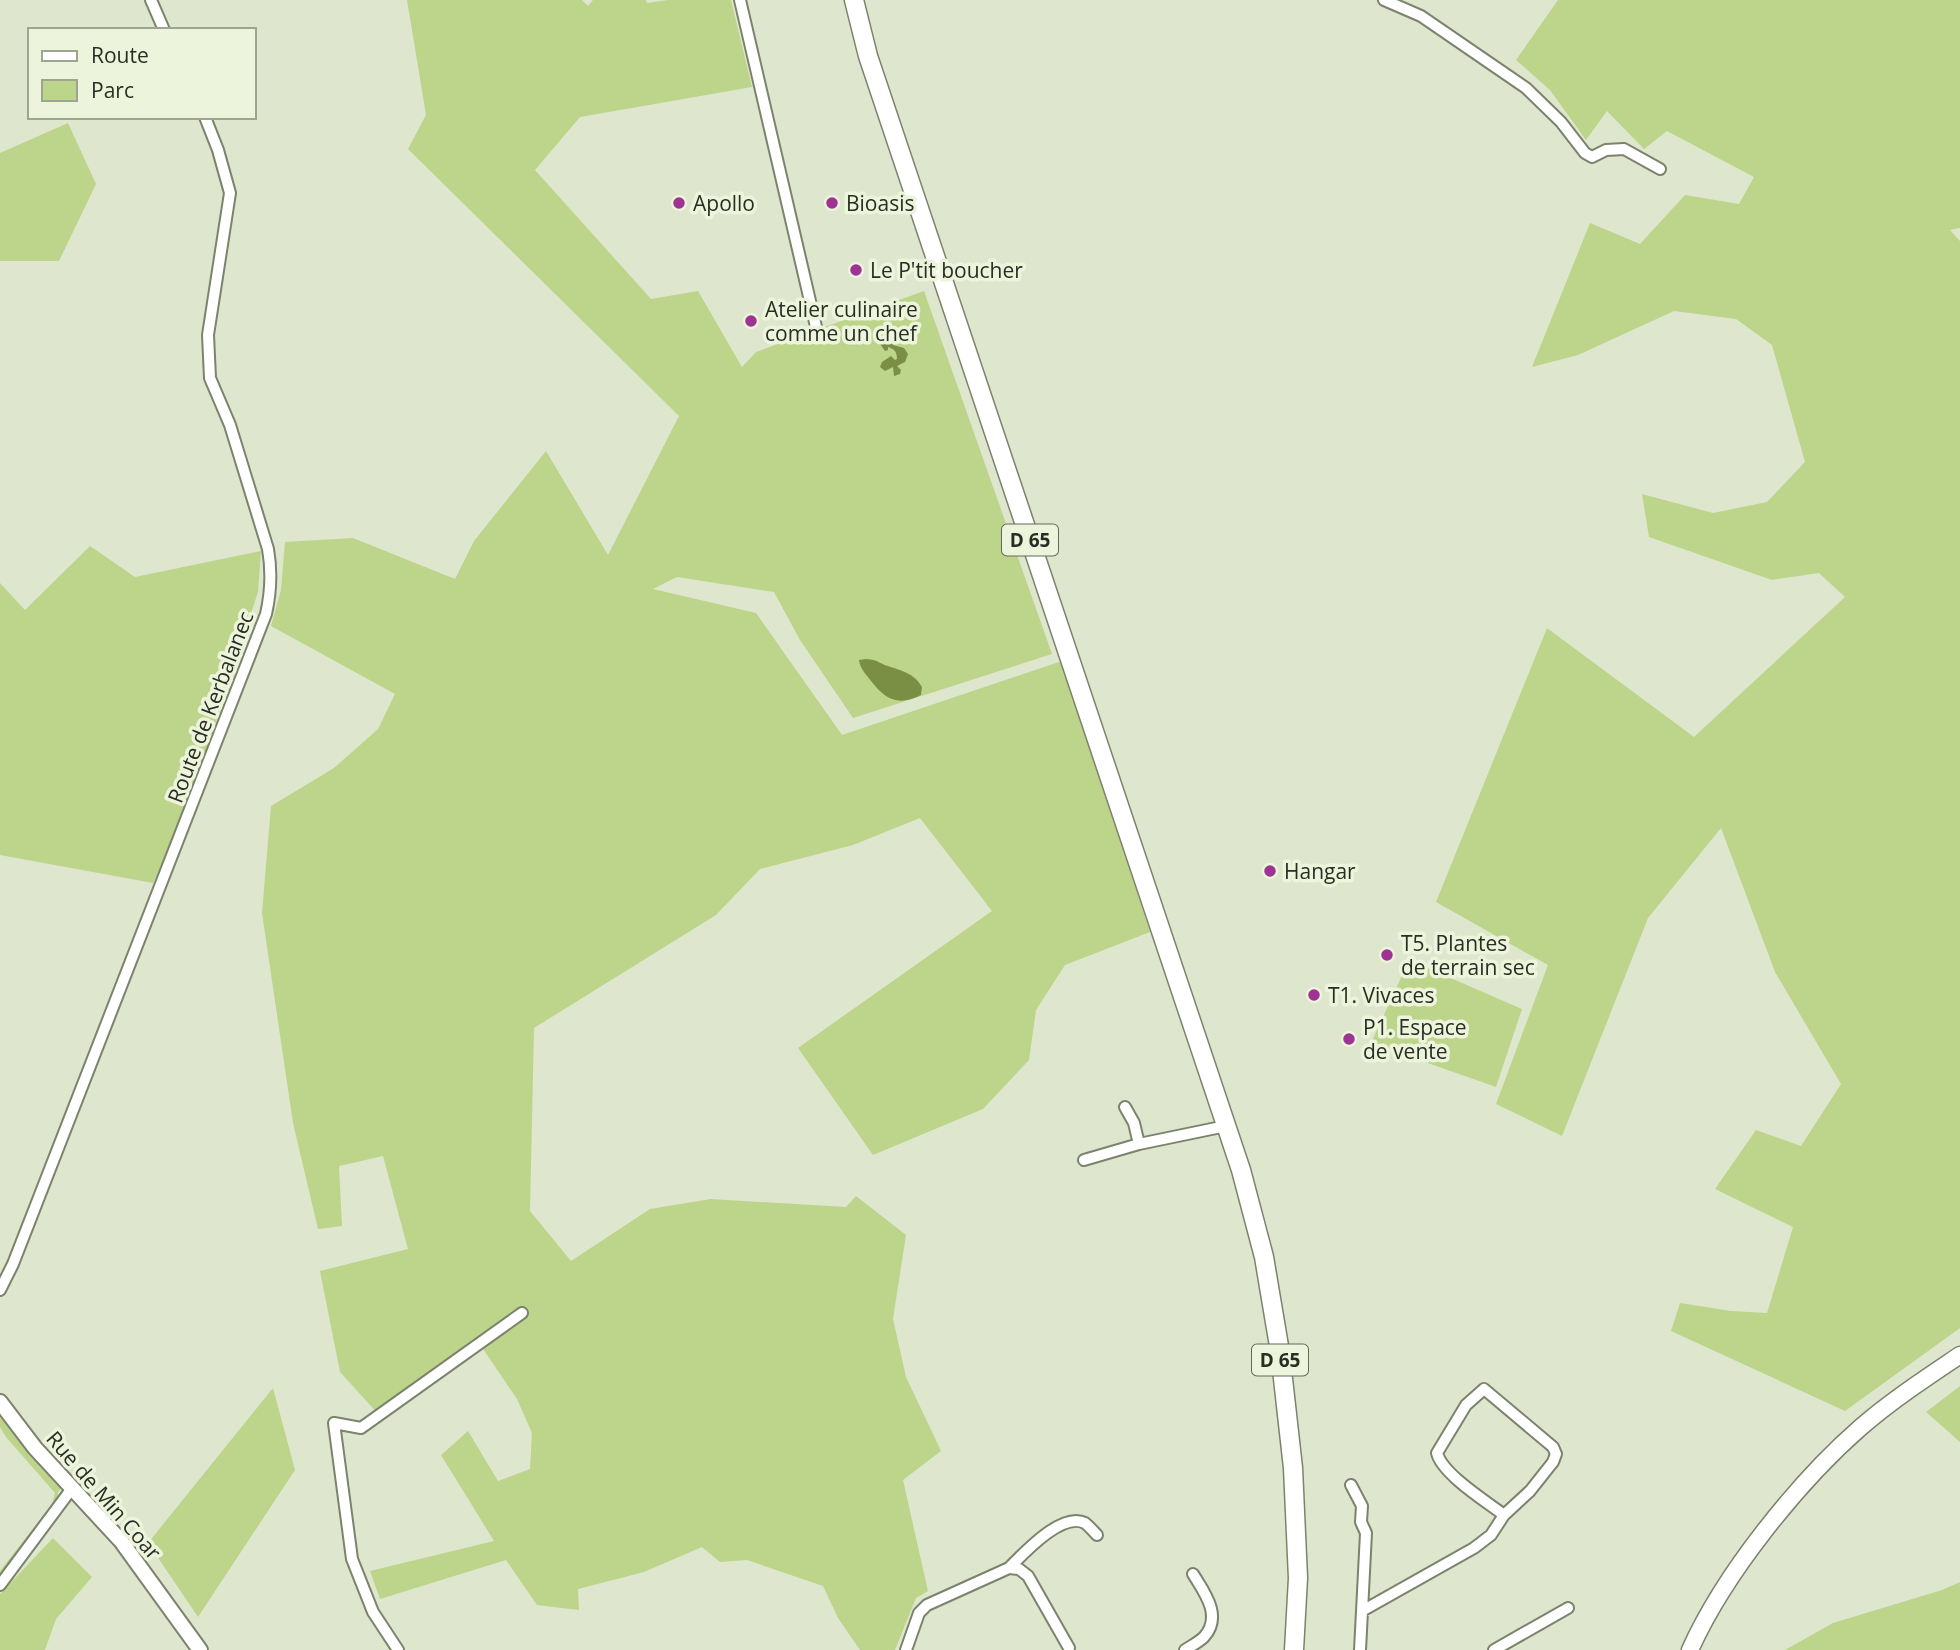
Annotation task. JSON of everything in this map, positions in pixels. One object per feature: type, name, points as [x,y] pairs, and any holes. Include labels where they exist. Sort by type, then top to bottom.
[{"type":"main road","name":"D 65","points":[[854,0],[872,68],[1241,1170],[1264,1257],[1280,1352],[1293,1481],[1298,1578],[1294,1650]]},
{"type":"main road","points":[[1690,1650],[1700,1628],[1755,1544],[1808,1479],[1860,1428],[1960,1355]]},
{"type":"street","points":[[151,0],[163,28]]},
{"type":"street","points":[[740,0],[817,331]]},
{"type":"street","points":[[1384,0],[1421,16],[1526,88],[1561,122],[1584,153],[1592,157],[1606,150],[1624,149],[1660,169]]},
{"type":"street","name":"Route de Kerbalanec","points":[[0,1290],[18,1252],[154,908],[266,614],[270,595],[271,568],[268,550],[230,425],[210,378],[208,335],[230,193],[206,119]]},
{"type":"street","points":[[1125,1107],[1134,1122],[1139,1144]]},
{"type":"street","points":[[1084,1160],[1139,1144],[1226,1126]]},
{"type":"street","points":[[398,1650],[373,1612],[352,1559],[334,1423],[361,1428],[522,1313]]},
{"type":"street","points":[[1362,1611],[1474,1548],[1491,1535],[1504,1515],[1530,1491],[1553,1462],[1556,1454],[1553,1447],[1484,1389],[1466,1405],[1437,1452],[1448,1469],[1504,1515]]},
{"type":"street","name":"Rue de Min Coar","points":[[0,1402],[22,1433],[121,1541],[200,1650]]},
{"type":"street","points":[[1351,1485],[1362,1506],[1361,1522],[1366,1533],[1360,1650]]},
{"type":"street","points":[[0,1585],[73,1487]]},
{"type":"street","points":[[906,1650],[919,1612],[928,1605],[1009,1568],[1049,1532],[1074,1521],[1084,1523],[1097,1535]]},
{"type":"street","points":[[1009,1568],[1019,1569],[1028,1576],[1069,1648]]},
{"type":"street","points":[[1185,1650],[1204,1637],[1212,1616],[1210,1602],[1193,1574]]},
{"type":"street","points":[[1494,1650],[1568,1608]]},
{"type":"green space","points":[[407,0],[582,0],[588,6],[593,0],[646,0],[647,3],[668,0],[731,0],[752,87],[580,117],[535,170],[651,299],[698,291],[742,367],[756,352],[924,291],[1052,654],[853,718],[800,640],[774,592],[677,577],[653,589],[756,613],[842,735],[1062,661],[1150,932],[1065,965],[1036,1010],[1029,1060],[983,1109],[873,1155],[798,1048],[992,911],[920,818],[853,845],[760,869],[716,915],[534,1028],[530,1211],[571,1261],[650,1209],[711,1199],[846,1207],[856,1196],[906,1235],[893,1319],[906,1377],[941,1451],[903,1480],[928,1591],[916,1598],[895,1650],[860,1650],[838,1618],[823,1586],[747,1560],[720,1562],[702,1547],[644,1572],[578,1589],[579,1610],[537,1605],[506,1560],[380,1599],[370,1571],[494,1541],[441,1455],[468,1431],[498,1481],[530,1469],[532,1433],[517,1399],[481,1346],[380,1416],[340,1372],[320,1271],[408,1249],[383,1156],[339,1166],[342,1226],[318,1229],[293,1123],[262,913],[271,806],[334,768],[378,729],[395,694],[271,626],[281,590],[285,542],[353,538],[455,579],[474,541],[546,451],[608,555],[679,416],[408,149],[426,115]]},
{"type":"green space","points":[[1558,0],[1960,0],[1960,228],[1950,230],[1960,241],[1960,1328],[1845,1411],[1671,1331],[1680,1303],[1731,1311],[1767,1313],[1793,1227],[1715,1189],[1756,1130],[1801,1146],[1841,1084],[1775,972],[1721,828],[1648,918],[1562,1136],[1496,1104],[1548,965],[1436,902],[1547,628],[1694,737],[1845,597],[1819,573],[1772,580],[1649,537],[1642,494],[1713,513],[1767,502],[1805,462],[1772,345],[1736,319],[1674,311],[1578,355],[1532,367],[1590,223],[1640,244],[1685,195],[1739,204],[1754,177],[1667,131],[1644,149],[1607,111],[1586,140],[1550,90],[1516,60]]},
{"type":"green space","points":[[68,123],[96,184],[59,261],[0,261],[0,153]]},
{"type":"green space","points":[[90,546],[135,577],[261,551],[258,592],[190,801],[153,883],[0,855],[0,583],[25,610]]},
{"type":"green space","points":[[1409,960],[1522,1009],[1496,1087],[1371,1043]]},
{"type":"green space","points":[[1960,1386],[1960,1442],[1926,1412]]},
{"type":"green space","points":[[273,1388],[295,1470],[198,1617],[148,1543]]},
{"type":"green space","points":[[0,1411],[65,1484],[58,1492],[58,1500],[0,1576],[0,1571],[52,1504],[55,1493],[6,1437],[0,1427]]},
{"type":"green space","points":[[53,1538],[92,1577],[56,1619],[45,1650],[0,1650],[0,1594]]},
{"type":"green space","points":[[1960,1582],[1960,1650],[1785,1650],[1833,1623]]},
{"type":"shaded area","points":[[888,336],[893,345],[904,348],[908,354],[905,362],[897,366],[901,370],[900,374],[894,376],[893,367],[885,371],[880,367],[882,362],[891,356],[897,359],[894,350],[888,347],[885,351],[878,341]]},
{"type":"shaded area","points":[[866,659],[911,676],[922,687],[921,695],[899,701],[887,697],[862,669],[859,660]]},
{"type":"place","name":"Apollo","points":[[679,203]]},
{"type":"place","name":"Bioasis","points":[[832,203]]},
{"type":"place","name":"Le P'tit boucher","points":[[856,270]]},
{"type":"place","name":"Atelier culinaire comme un chef","points":[[751,321]]},
{"type":"place","name":"Hangar","points":[[1270,871]]},
{"type":"place","name":"T5. Plantes de terrain sec","points":[[1387,955]]},
{"type":"place","name":"T1. Vivaces","points":[[1314,995]]},
{"type":"place","name":"P1. Espace de vente","points":[[1349,1039]]}]
